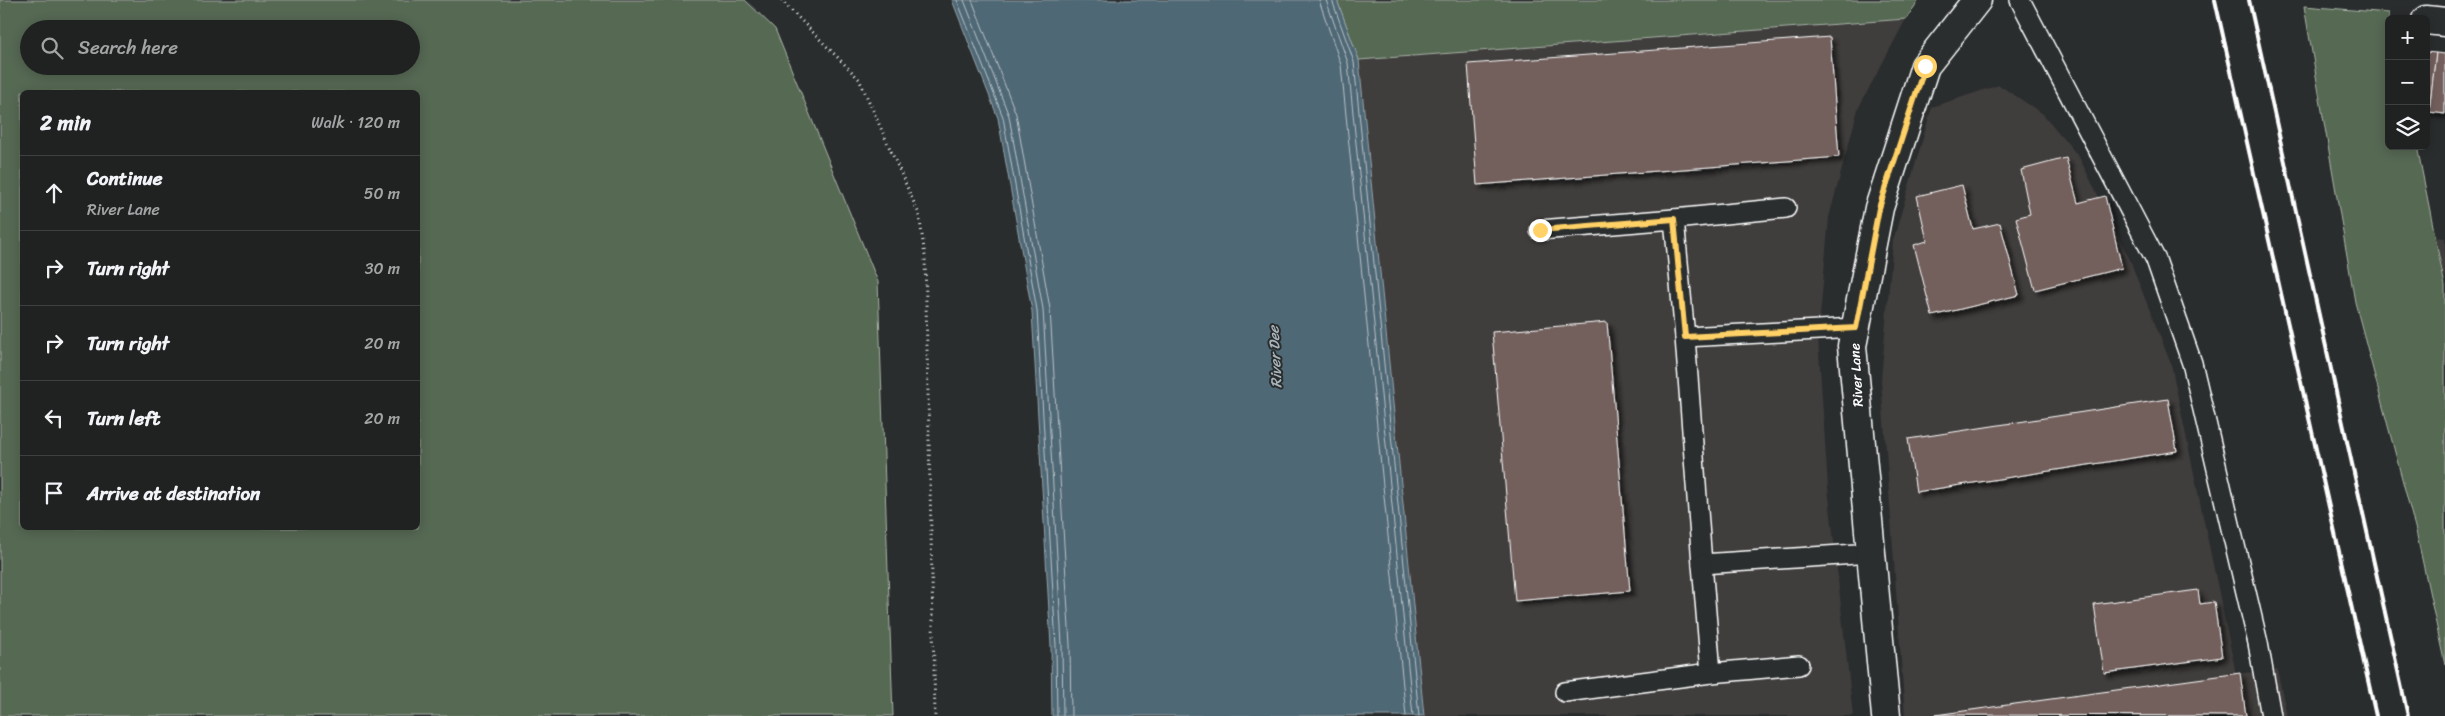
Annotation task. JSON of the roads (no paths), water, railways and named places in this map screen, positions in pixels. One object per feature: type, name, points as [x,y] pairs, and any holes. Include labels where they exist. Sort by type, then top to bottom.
[{"type":"street","name":"River Lane","points":[[1886,716],[1852,346],[1879,208],[1925,66],[1977,0]]},
{"type":"street","points":[[2430,20],[2445,22]]},
{"type":"lane","points":[[2020,0],[2156,260],[2192,363],[2258,644],[2271,716]]},
{"type":"lane","points":[[1540,230],[1786,208]]},
{"type":"lane","points":[[1674,219],[1711,673]]},
{"type":"lane","points":[[1685,337],[1856,328]]},
{"type":"lane","points":[[1702,564],[1872,553]]},
{"type":"lane","points":[[1565,692],[1711,673],[1799,665]]},
{"type":"water","name":"River Dee","points":[[952,0],[1337,0],[1359,60],[1424,716],[1052,716],[1051,646],[1032,311],[998,118]]},
{"type":"railway","points":[[2215,0],[2376,716]]},
{"type":"railway","points":[[2249,0],[2408,716]]}]
